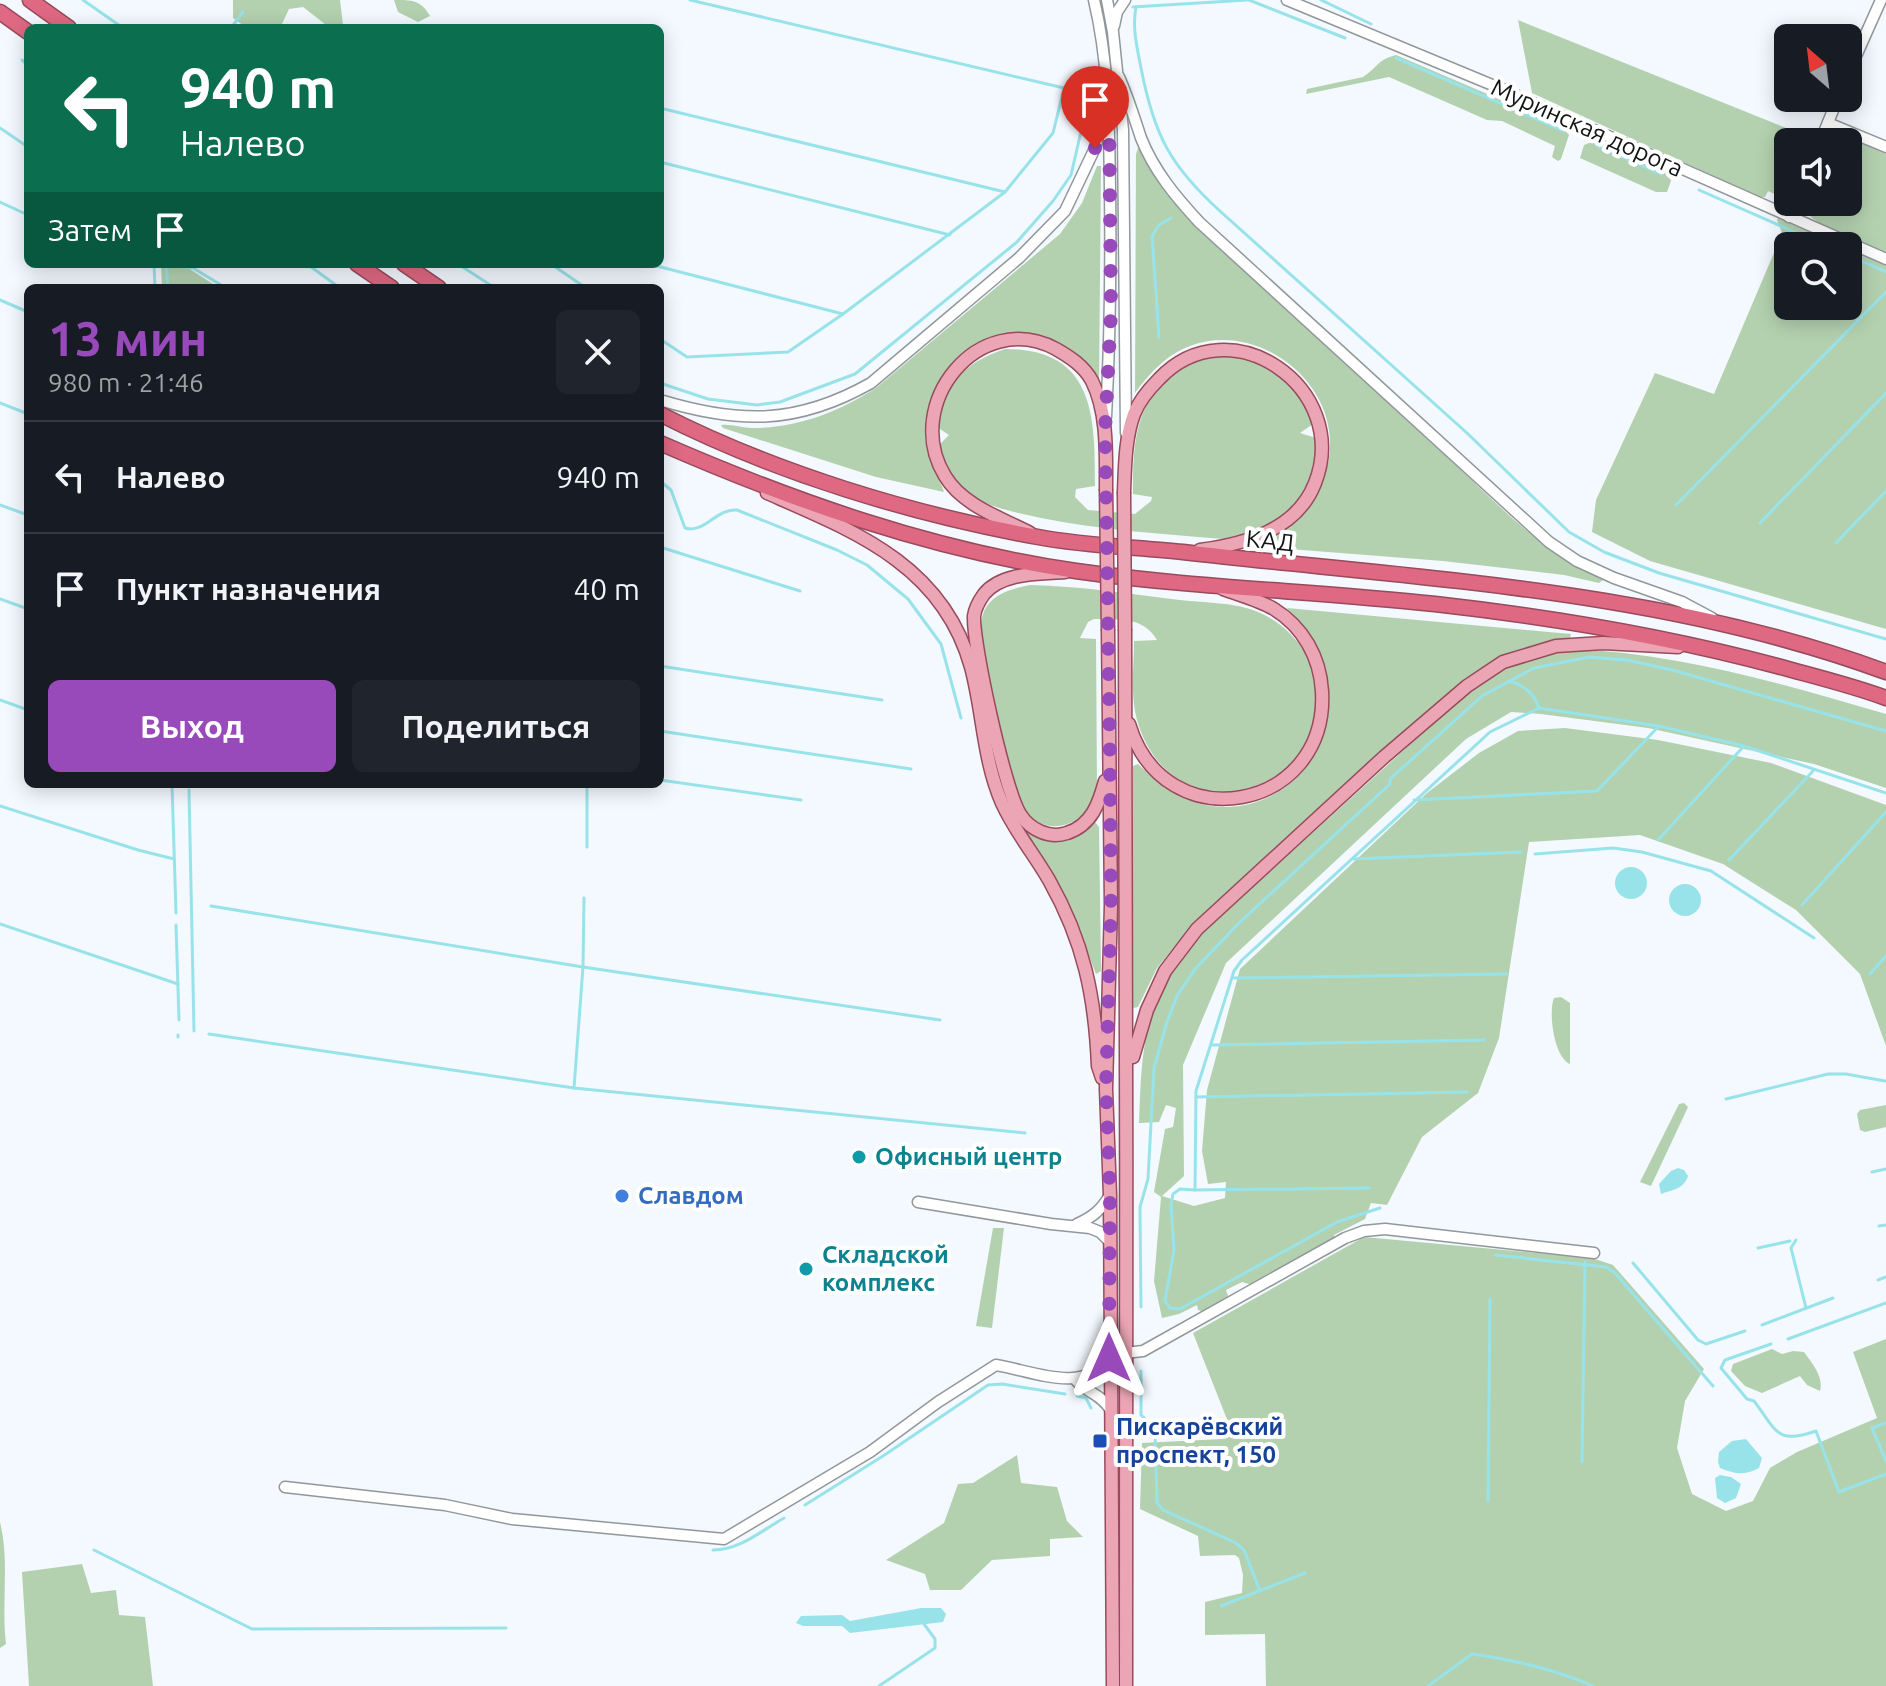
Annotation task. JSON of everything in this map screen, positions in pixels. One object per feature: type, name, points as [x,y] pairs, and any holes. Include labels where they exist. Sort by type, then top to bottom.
[{"type":"highway","points":[[30,0],[63,24]]},
{"type":"highway","points":[[0,12],[24,29]]},
{"type":"highway","points":[[363,268],[386,284]]},
{"type":"highway","points":[[410,268],[433,284]]},
{"type":"highway","name":"КАД","points":[[664,416],[798,472],[855,491],[931,514],[1040,538],[1575,595],[1724,625],[1886,672]]},
{"type":"highway","name":"КАД","points":[[664,445],[709,465],[887,529],[968,551],[1076,571],[1433,604],[1628,631],[1712,650],[1886,698]]},
{"type":"main road","points":[[1040,538],[968,501],[945,476],[934,449],[932,435],[938,399],[949,377],[961,362],[982,348],[1005,340],[1025,338],[1046,344],[1077,362],[1093,384],[1105,432],[1111,905],[1106,1089],[1110,1195],[1113,1686]]},
{"type":"main road","points":[[1126,1686],[1126,451],[1134,414],[1148,391],[1175,365],[1196,355],[1228,351],[1265,358],[1291,378],[1314,408],[1324,447],[1314,486],[1293,516],[1272,530],[1227,546],[1181,552]]},
{"type":"main road","points":[[709,465],[865,538],[908,568],[943,605],[964,645],[972,669],[1000,800],[1063,907],[1089,978],[1098,1066],[1106,1089]]},
{"type":"main road","points":[[1076,571],[1019,576],[990,588],[978,602],[974,614],[977,644],[1010,794],[1026,821],[1042,832],[1055,836],[1082,826],[1100,801],[1110,762]]},
{"type":"main road","points":[[1125,694],[1129,724],[1136,745],[1149,766],[1185,792],[1211,799],[1246,797],[1277,784],[1295,770],[1320,722],[1322,684],[1315,657],[1291,623],[1274,609],[1216,586]]},
{"type":"main road","points":[[1128,1076],[1147,1010],[1165,971],[1197,929],[1384,757],[1467,686],[1503,662],[1556,646],[1603,643],[1712,650]]},
{"type":"street","points":[[1094,0],[1104,48],[1109,97],[1111,312],[1105,432]]},
{"type":"street","points":[[1107,0],[1119,77],[1123,130],[1126,451]]},
{"type":"street","points":[[1113,32],[1117,12],[1125,0]]},
{"type":"street","name":"Муринская дорога","points":[[1287,0],[1516,95],[1886,259]]},
{"type":"street","points":[[1862,43],[1881,0]]},
{"type":"street","points":[[1119,77],[1142,140],[1156,169],[1174,195],[1199,222],[1446,449],[1549,542],[1577,561],[1682,602],[1724,625]]},
{"type":"street","points":[[664,401],[717,415],[754,419],[809,409],[847,396],[871,383],[1019,258],[1065,211],[1095,148],[1109,97]]},
{"type":"street","points":[[1826,128],[1832,112]]},
{"type":"street","points":[[1828,123],[1886,147]]},
{"type":"street","points":[[1075,1225],[1091,1218],[1110,1195]]},
{"type":"street","points":[[918,1202],[1051,1224],[1075,1225],[1100,1232],[1110,1242]]},
{"type":"street","points":[[1125,1353],[1143,1351],[1345,1238],[1364,1231],[1385,1229],[1594,1253]]},
{"type":"street","points":[[285,1487],[477,1510],[512,1519],[724,1539],[870,1452],[938,1402],[996,1365],[1075,1379],[1096,1373],[1109,1358]]},
{"type":"street","points":[[1075,1379],[1079,1385],[1103,1398],[1110,1409]]},
{"type":"green space","points":[[233,0],[340,0],[343,24],[325,24],[303,7],[289,9],[282,24],[241,24],[233,18]]},
{"type":"green space","points":[[394,0],[415,2],[430,16],[418,22],[398,12]]},
{"type":"green space","points":[[1518,20],[1786,128],[1774,128],[1774,194],[1768,191],[1765,197],[1759,197],[1532,93]]},
{"type":"green space","points":[[1396,55],[1560,125],[1569,135],[1561,159],[1558,161],[1552,157],[1555,146],[1502,121],[1487,120],[1389,77],[1306,94],[1307,89],[1363,77],[1381,62]]},
{"type":"green space","points":[[1596,140],[1667,172],[1671,181],[1667,192],[1656,192],[1580,158],[1584,145]]},
{"type":"green space","points":[[1862,144],[1886,154],[1886,253],[1862,243],[1862,232],[1836,232],[1811,216],[1862,216]]},
{"type":"green space","points":[[1139,145],[1166,192],[1201,228],[1519,524],[1560,556],[1603,580],[1599,583],[1564,575],[1443,561],[1264,547],[1263,541],[1298,518],[1318,493],[1329,456],[1328,422],[1319,399],[1304,378],[1286,361],[1264,349],[1240,342],[1215,340],[1181,350],[1159,365],[1135,393],[1136,154]]},
{"type":"green space","points":[[1097,166],[1101,166],[1099,384],[1044,340],[990,342],[964,354],[952,363],[935,388],[926,417],[926,446],[944,492],[876,477],[723,428],[721,425],[752,428],[801,422],[832,411],[876,388],[1060,234],[1082,203]]},
{"type":"green space","points":[[1779,216],[1814,232],[1782,232],[1777,220]]},
{"type":"green space","points":[[1774,252],[1774,320],[1862,320],[1862,254],[1886,265],[1886,629],[1650,561],[1592,532],[1596,500],[1655,373],[1714,394]]},
{"type":"green space","points":[[161,268],[188,268],[213,284],[162,284]]},
{"type":"green space","points":[[1005,349],[1035,352],[1057,361],[1073,374],[1084,392],[1094,435],[1095,486],[1076,489],[1075,497],[1088,510],[1135,514],[1151,501],[1152,497],[1133,494],[1136,437],[1142,415],[1156,390],[1168,378],[1197,361],[1214,357],[1247,358],[1263,364],[1280,375],[1300,398],[1313,424],[1300,433],[1316,438],[1314,458],[1302,494],[1278,520],[1263,530],[1224,539],[1064,522],[983,502],[961,488],[952,477],[938,446],[949,435],[937,427],[945,398],[958,377],[977,361]]},
{"type":"green space","points":[[1030,585],[1230,605],[1268,617],[1299,644],[1314,672],[1318,712],[1306,745],[1283,771],[1252,787],[1219,791],[1185,783],[1157,760],[1135,710],[1134,641],[1157,640],[1138,623],[1094,619],[1088,622],[1080,638],[1096,639],[1097,792],[1087,810],[1072,822],[1053,826],[1036,821],[1018,798],[1011,777],[991,696],[981,628],[985,609],[996,597]]},
{"type":"green space","points":[[1287,608],[1571,634],[1570,638],[1515,652],[1465,678],[1191,926],[1157,968],[1138,1007],[1133,1008],[1133,766],[1138,764],[1180,796],[1211,806],[1239,806],[1264,799],[1286,787],[1304,769],[1318,748],[1326,723],[1329,697],[1326,670],[1319,653]]},
{"type":"green space","points":[[1571,649],[1691,663],[1770,681],[1886,714],[1886,788],[1814,764],[1648,728],[1511,712],[1466,739],[1226,963],[1183,1065],[1184,1176],[1162,1196],[1194,1206],[1225,1198],[1226,1182],[1208,1184],[1202,1151],[1207,1090],[1240,969],[1427,793],[1479,753],[1518,731],[1565,728],[1658,740],[1771,763],[1886,805],[1886,1046],[1860,974],[1796,910],[1723,864],[1640,835],[1529,842],[1499,1038],[1478,1093],[1422,1137],[1387,1205],[1371,1203],[1365,1219],[1334,1235],[1334,1240],[1252,1285],[1242,1282],[1226,1290],[1228,1296],[1225,1301],[1204,1312],[1198,1310],[1197,1305],[1162,1318],[1154,1281],[1161,1197],[1154,1192],[1165,1129],[1173,1127],[1176,1108],[1166,1105],[1159,1122],[1139,1123],[1147,1033],[1157,999],[1169,976],[1199,936],[1469,691],[1504,667]]},
{"type":"green space","points":[[1094,821],[1099,827],[1101,971],[1096,974],[1070,908],[1025,833],[1026,830],[1044,838],[1062,839],[1079,834]]},
{"type":"green space","points":[[1561,997],[1570,1003],[1570,1064],[1564,1060],[1556,1044],[1552,1023],[1554,998]]},
{"type":"green space","points":[[1684,1103],[1688,1107],[1651,1186],[1640,1182],[1679,1104]]},
{"type":"green space","points":[[1886,1105],[1886,1127],[1865,1132],[1860,1130],[1857,1114],[1860,1110]]},
{"type":"green space","points":[[993,1228],[1004,1228],[992,1328],[976,1326]]},
{"type":"green space","points":[[1364,1237],[1592,1258],[1613,1265],[1704,1369],[1685,1401],[1677,1448],[1692,1494],[1726,1511],[1753,1501],[1770,1468],[1797,1452],[1877,1418],[1853,1352],[1886,1339],[1886,1686],[1266,1686],[1265,1634],[1205,1635],[1205,1602],[1242,1593],[1243,1575],[1239,1558],[1235,1555],[1200,1556],[1198,1536],[1140,1509],[1142,1443],[1222,1439],[1232,1432],[1193,1333]]},
{"type":"green space","points":[[1772,1349],[1782,1354],[1804,1352],[1819,1375],[1820,1391],[1807,1385],[1800,1376],[1762,1393],[1745,1386],[1731,1371],[1733,1364]]},
{"type":"green space","points":[[1017,1455],[1021,1483],[1057,1487],[1067,1521],[1083,1537],[1050,1539],[1050,1556],[992,1560],[961,1590],[930,1590],[925,1574],[886,1560],[944,1523],[958,1484],[973,1483]]},
{"type":"green space","points":[[0,1522],[4,1552],[6,1644],[0,1648]]},
{"type":"green space","points":[[82,1564],[91,1593],[116,1590],[119,1615],[145,1617],[153,1686],[29,1686],[22,1572]]},
{"type":"water","points":[[1631,867],[1642,872],[1647,883],[1642,894],[1631,899],[1620,894],[1615,883],[1620,872]]},
{"type":"water","points":[[1685,884],[1696,889],[1701,900],[1696,911],[1685,916],[1674,911],[1669,900],[1674,889]]},
{"type":"water","points":[[1678,1168],[1688,1176],[1684,1184],[1661,1194],[1659,1184]]},
{"type":"water","points":[[1746,1439],[1762,1458],[1759,1468],[1740,1473],[1720,1468],[1719,1452],[1732,1441]]},
{"type":"water","points":[[1720,1475],[1731,1477],[1741,1484],[1736,1498],[1725,1503],[1717,1498],[1715,1478]]},
{"type":"water","points":[[921,1608],[941,1608],[946,1614],[943,1622],[850,1633],[842,1626],[803,1626],[796,1623],[801,1616],[842,1615],[850,1621]]},
{"type":"waterway","points":[[83,0],[117,24]]},
{"type":"waterway","points":[[664,342],[687,357],[788,352],[1005,192],[1053,133],[1064,88],[690,0]]},
{"type":"waterway","points":[[1133,7],[1247,0]]},
{"type":"waterway","points":[[1249,0],[1345,38]]},
{"type":"waterway","points":[[1321,0],[1371,24]]},
{"type":"waterway","points":[[1136,7],[1137,45],[1152,112],[1167,148],[1189,180],[1467,433],[1569,532],[1604,552],[1659,573],[1886,639]]},
{"type":"waterway","points":[[234,24],[243,12]]},
{"type":"waterway","points":[[1396,58],[1564,131]]},
{"type":"waterway","points":[[664,109],[1005,192]]},
{"type":"waterway","points":[[664,384],[708,399],[757,405],[780,402],[855,374],[1017,242],[1071,175],[1083,123]]},
{"type":"waterway","points":[[0,128],[24,144]]},
{"type":"waterway","points":[[1597,146],[1661,174]]},
{"type":"waterway","points":[[664,163],[950,235]]},
{"type":"waterway","points":[[1699,190],[1794,232]]},
{"type":"waterway","points":[[0,202],[24,213]]},
{"type":"waterway","points":[[1159,337],[1152,236],[1159,225],[1171,218]]},
{"type":"waterway","points":[[1862,261],[1886,272]]},
{"type":"waterway","points":[[154,268],[155,284]]},
{"type":"waterway","points":[[166,268],[168,284]]},
{"type":"waterway","points":[[193,268],[219,284]]},
{"type":"waterway","points":[[312,268],[334,284]]},
{"type":"waterway","points":[[464,268],[489,284]]},
{"type":"waterway","points":[[557,268],[580,284]]},
{"type":"waterway","points":[[664,268],[843,314]]},
{"type":"waterway","points":[[1676,505],[1886,292]]},
{"type":"waterway","points":[[0,300],[24,310]]},
{"type":"waterway","points":[[1760,523],[1886,393]]},
{"type":"waterway","points":[[0,403],[24,412]]},
{"type":"waterway","points":[[664,484],[671,490],[685,528],[699,527],[723,513],[737,510],[867,565],[908,599],[941,644],[961,718]]},
{"type":"waterway","points":[[1836,543],[1886,491]]},
{"type":"waterway","points":[[0,505],[24,514]]},
{"type":"waterway","points":[[664,548],[800,591]]},
{"type":"waterway","points":[[0,599],[24,608]]},
{"type":"waterway","points":[[1141,1307],[1140,1207],[1148,1179],[1154,1068],[1177,996],[1195,969],[1240,922],[1482,696],[1534,668],[1589,657],[1627,660],[1886,731]]},
{"type":"waterway","points":[[664,667],[882,700]]},
{"type":"waterway","points":[[1509,681],[1528,690],[1539,708]]},
{"type":"waterway","points":[[0,700],[24,709]]},
{"type":"waterway","points":[[1380,1208],[1337,1222],[1180,1309],[1170,1308],[1165,1301],[1174,1250],[1173,1194],[1180,1189],[1195,1190],[1196,1091],[1234,971],[1242,960],[1490,732],[1539,708],[1659,726],[1744,746],[1886,793]]},
{"type":"waterway","points":[[1414,800],[1597,791],[1659,726]]},
{"type":"waterway","points":[[664,732],[911,769]]},
{"type":"waterway","points":[[1658,840],[1744,746]]},
{"type":"waterway","points":[[1729,860],[1813,771]]},
{"type":"waterway","points":[[664,781],[801,800]]},
{"type":"waterway","points":[[172,788],[176,913]]},
{"type":"waterway","points":[[587,788],[587,847]]},
{"type":"waterway","points":[[189,790],[194,1031]]},
{"type":"waterway","points":[[0,806],[174,859]]},
{"type":"waterway","points":[[1802,905],[1886,812]]},
{"type":"waterway","points":[[1535,854],[1613,848],[1642,852],[1711,871],[1814,938]]},
{"type":"waterway","points":[[1353,859],[1521,852]]},
{"type":"waterway","points":[[574,1088],[583,967],[584,898]]},
{"type":"waterway","points":[[211,906],[583,967],[940,1020]]},
{"type":"waterway","points":[[0,924],[178,984]]},
{"type":"waterway","points":[[176,925],[179,1020]]},
{"type":"waterway","points":[[1870,974],[1886,956]]},
{"type":"waterway","points":[[1234,978],[1506,974]]},
{"type":"waterway","points":[[209,1034],[574,1088],[1025,1133]]},
{"type":"waterway","points":[[1212,1045],[1484,1040]]},
{"type":"waterway","points":[[1726,1099],[1828,1074],[1885,1081]]},
{"type":"waterway","points":[[1196,1097],[1467,1092]]},
{"type":"waterway","points":[[1872,1172],[1886,1169]]},
{"type":"waterway","points":[[1195,1190],[1370,1188]]},
{"type":"waterway","points":[[1879,1226],[1886,1225]]},
{"type":"waterway","points":[[1796,1240],[1791,1248],[1806,1308]]},
{"type":"waterway","points":[[1758,1248],[1790,1241]]},
{"type":"waterway","points":[[1495,1255],[1606,1267],[1615,1273],[1713,1386]]},
{"type":"waterway","points":[[1582,1462],[1585,1262]]},
{"type":"waterway","points":[[1633,1263],[1698,1340],[1706,1344],[1745,1331]]},
{"type":"waterway","points":[[1878,1280],[1886,1277]]},
{"type":"waterway","points":[[1762,1325],[1833,1298]]},
{"type":"waterway","points":[[1488,1501],[1490,1299]]},
{"type":"waterway","points":[[1788,1339],[1886,1303]]},
{"type":"waterway","points":[[1771,1344],[1725,1360],[1721,1368],[1747,1399],[1754,1401],[1773,1427],[1785,1436],[1816,1431],[1839,1492],[1886,1474]]},
{"type":"waterway","points":[[1141,1371],[1141,1415],[1155,1433],[1157,1503],[1163,1510],[1236,1543],[1244,1550],[1260,1591]]},
{"type":"waterway","points":[[805,1505],[988,1385],[1002,1384],[1065,1394]]},
{"type":"waterway","points":[[1077,1396],[1086,1398],[1091,1408]]},
{"type":"waterway","points":[[1886,1423],[1872,1428],[1886,1461]]},
{"type":"waterway","points":[[713,1550],[741,1543],[784,1518]]},
{"type":"waterway","points":[[94,1550],[252,1629],[506,1628]]},
{"type":"waterway","points":[[1221,1606],[1305,1573]]},
{"type":"waterway","points":[[879,1686],[935,1648],[935,1639],[924,1624]]},
{"type":"waterway","points":[[1428,1686],[1472,1654],[1534,1666],[1593,1686]]},
{"type":"place","name":"Офисный центр","points":[[859,1157]]},
{"type":"place","name":"Славдом","points":[[622,1196]]},
{"type":"place","name":"Складской комплекс","points":[[806,1269]]},
{"type":"place","name":"Пискарёвский проспект, 150","points":[[1100,1441]]},
{"type":"route","points":[[1095,148],[1109,97],[1111,312],[1105,432],[1111,905],[1106,1089],[1110,1195],[1109,1358]]}]
